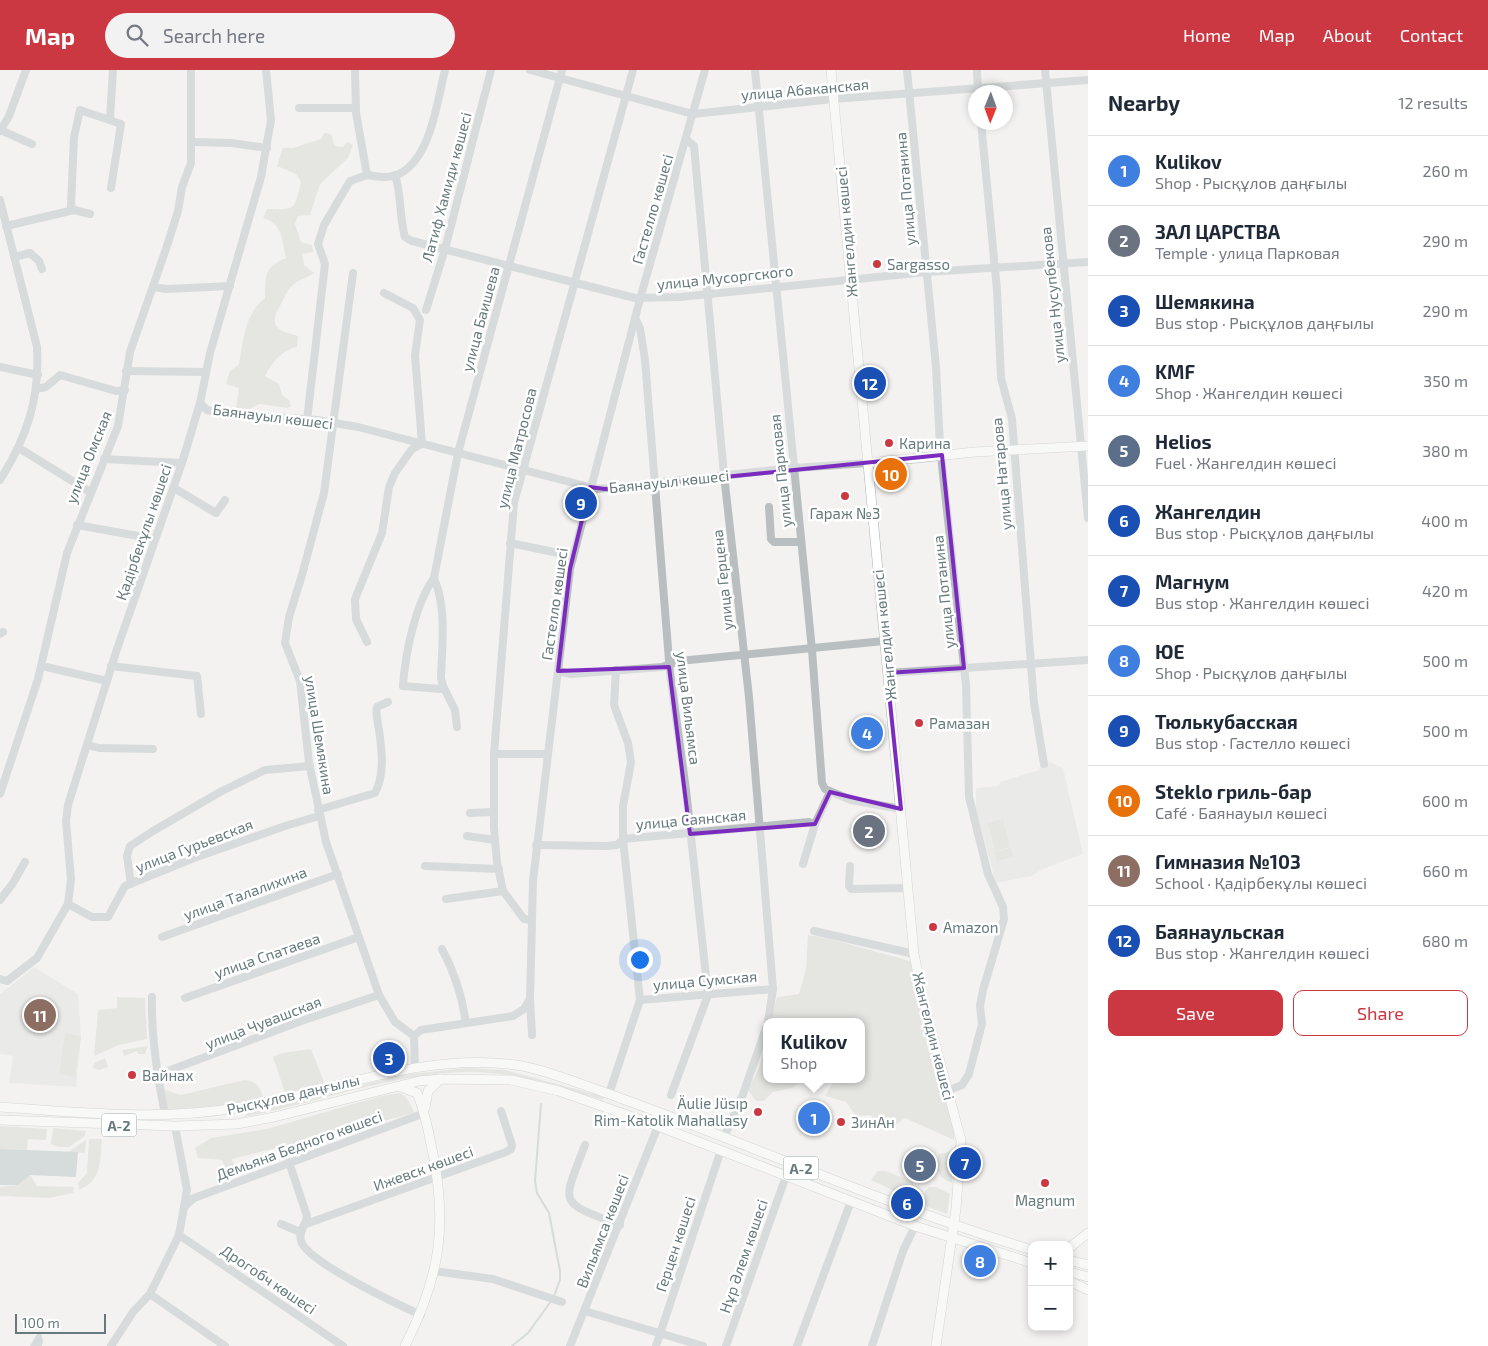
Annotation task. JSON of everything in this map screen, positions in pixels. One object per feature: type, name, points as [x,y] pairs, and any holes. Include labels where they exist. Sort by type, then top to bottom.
[{"type":"main road","name":"Жангелдин көшесі","points":[[831,70],[914,954],[924,1003],[961,1140],[953,1225],[936,1346]]},
{"type":"main road","name":"Баянауыл көшесі","points":[[868,463],[942,455],[1085,446]]},
{"type":"main road","name":"Рысқұлов даңғылы","points":[[0,1107],[165,1114],[201,1113],[279,1100],[415,1067],[450,1064],[516,1065],[547,1072],[609,1094],[921,1214],[1028,1249]]},
{"type":"main road","name":"Рысқұлов даңғылы","points":[[0,1120],[105,1125],[175,1126],[237,1124],[292,1113],[396,1085],[441,1079],[511,1080],[534,1084],[637,1118],[915,1226],[1028,1262]]},
{"type":"main road","points":[[425,1113],[428,1090],[441,1079]]},
{"type":"main road","points":[[396,1085],[412,1089],[417,1093],[425,1113],[438,1177],[441,1208],[440,1243],[434,1271],[421,1315],[405,1346]]},
{"type":"main road","points":[[0,1113],[10,1113],[12,1108]]},
{"type":"main road","points":[[235,1108],[237,1124]]},
{"type":"main road","points":[[105,1125],[106,1112]]},
{"type":"main road","points":[[637,1118],[643,1113],[678,1126],[682,1121]]},
{"type":"main road","points":[[703,1143],[708,1137],[752,1154],[757,1150]]},
{"type":"main road","points":[[786,1176],[794,1169],[839,1186],[842,1184]]},
{"type":"main road","points":[[1073,1245],[1088,1233]]},
{"type":"main road","points":[[1073,1261],[1088,1265]]},
{"type":"main road","points":[[1073,1273],[1088,1277]]},
{"type":"main road","points":[[1073,1283],[1088,1290]]},
{"type":"street","points":[[26,70],[9,116],[0,131],[32,144]]},
{"type":"street","points":[[110,119],[113,70]]},
{"type":"street","name":"улица Омская","points":[[0,794],[42,666],[67,553],[118,426],[125,390],[126,371],[133,340],[178,211],[182,187],[191,162],[191,70]]},
{"type":"street","name":"Қадірбекұлы көшесі","points":[[3,980],[37,958],[68,904],[70,879],[65,830],[68,805],[111,666],[182,463],[200,403],[205,372],[256,196],[271,120],[266,70]]},
{"type":"street","points":[[355,70],[356,108],[367,175]]},
{"type":"street","points":[[307,420],[325,270],[325,264],[318,244],[324,225],[350,181],[367,175],[395,175],[415,163],[423,150],[445,70]]},
{"type":"street","name":"Латиф Хамиди көшесі","points":[[426,310],[445,249],[491,70]]},
{"type":"street","name":"улица Абаканская","points":[[530,70],[561,74],[626,97],[693,114],[834,99],[968,91]]},
{"type":"street","name":"улица Матросова","points":[[531,920],[524,918],[503,890],[498,869],[495,840],[494,754],[514,503],[632,70]]},
{"type":"street","name":"Гастелло көшесі","points":[[532,1035],[530,999],[531,920],[536,845],[573,556],[640,299],[704,70]]},
{"type":"street","name":"улица Парковая","points":[[755,70],[812,650],[822,783],[825,789],[830,792]]},
{"type":"street","name":"улица Потанина","points":[[907,70],[942,455],[964,668],[969,797],[988,874],[1003,907],[1004,918],[983,990],[980,1006],[982,1024],[968,1074],[962,1085],[947,1091]]},
{"type":"street","points":[[977,70],[978,85]]},
{"type":"street","name":"улица Нусупбекова","points":[[1044,70],[1063,263],[1085,446],[1088,518]]},
{"type":"street","name":"улица Баишева","points":[[442,686],[440,689],[403,686],[406,659],[424,595],[434,578],[458,453],[561,74]]},
{"type":"street","name":"улица Абаканская","points":[[1013,87],[1088,80]]},
{"type":"street","points":[[299,108],[356,108]]},
{"type":"street","points":[[74,210],[71,206],[72,163],[78,112],[80,110],[121,124],[122,129],[111,188]]},
{"type":"street","name":"улица Натарова","points":[[982,130],[995,268],[1001,378],[1012,419],[1034,704],[1044,764]]},
{"type":"street","name":"улица Герцена","points":[[686,139],[694,146],[724,475],[744,655],[773,988],[769,1018]]},
{"type":"street","points":[[192,142],[231,143],[267,148]]},
{"type":"street","name":"улица Мусоргского","points":[[395,175],[401,195],[401,226],[405,237],[412,241],[640,299],[680,297],[926,272],[1088,262]]},
{"type":"street","points":[[0,200],[38,347],[38,375],[32,413],[19,448],[0,480]]},
{"type":"street","points":[[6,226],[74,210],[90,214]]},
{"type":"street","points":[[14,257],[30,253],[39,261],[42,269]]},
{"type":"street","name":"улица Шемякина","points":[[353,273],[321,507],[285,634],[285,643],[300,682],[310,766],[318,813],[338,874],[379,995],[395,1022],[414,1036]]},
{"type":"street","points":[[153,287],[166,289],[230,286]]},
{"type":"street","points":[[367,642],[356,618],[355,599],[382,533],[389,487],[394,473],[412,450],[422,444],[415,355],[420,320],[413,308],[384,293]]},
{"type":"street","name":"улица Вильямса","points":[[635,318],[640,328],[645,360],[653,483],[669,665],[686,790],[708,995],[671,1096]]},
{"type":"street","points":[[0,367],[38,375]]},
{"type":"street","points":[[126,371],[205,372]]},
{"type":"street","points":[[36,389],[46,387],[60,375],[116,391],[125,390]]},
{"type":"street","name":"Баянауыл көшесі","points":[[200,403],[207,410],[220,413],[333,423],[590,487],[605,489],[793,468],[868,463]]},
{"type":"street","points":[[19,448],[90,492]]},
{"type":"street","points":[[104,459],[182,463]]},
{"type":"street","points":[[174,488],[216,513],[225,500]]},
{"type":"street","points":[[769,507],[771,539],[774,542],[801,542]]},
{"type":"street","points":[[77,525],[155,539]]},
{"type":"street","points":[[510,543],[573,556]]},
{"type":"street","name":"улица Баишева","points":[[434,578],[439,590],[442,620],[442,686],[455,710],[457,727]]},
{"type":"street","points":[[558,672],[571,674],[669,665],[679,661],[812,650],[884,641]]},
{"type":"street","points":[[887,673],[1088,660]]},
{"type":"street","points":[[42,666],[106,681]]},
{"type":"street","points":[[111,666],[197,676],[201,714]]},
{"type":"street","points":[[609,1094],[640,1000],[623,839],[623,806],[631,762],[628,743],[614,705],[616,670]]},
{"type":"street","name":"улица Гурьевская","points":[[68,904],[92,917],[108,918],[125,886],[194,858],[375,793],[382,769],[375,713],[377,707],[388,702]]},
{"type":"street","points":[[88,745],[99,748],[154,749]]},
{"type":"street","points":[[494,754],[548,754]]},
{"type":"street","points":[[131,884],[127,856],[130,846],[220,792],[266,770],[310,766]]},
{"type":"street","points":[[803,864],[815,824],[830,792],[879,806],[901,809]]},
{"type":"street","points":[[470,813],[494,812]]},
{"type":"street","name":"улица Саянская","points":[[536,845],[606,846],[617,845],[623,839],[815,824]]},
{"type":"street","points":[[467,836],[495,840]]},
{"type":"street","points":[[0,900],[13,883],[24,862]]},
{"type":"street","points":[[425,866],[498,869]]},
{"type":"street","points":[[850,866],[849,886],[851,889],[908,888]]},
{"type":"street","name":"улица Талалихина","points":[[162,937],[338,874]]},
{"type":"street","points":[[446,899],[503,890]]},
{"type":"street","points":[[814,931],[914,954]]},
{"type":"street","name":"улица Спатаева","points":[[184,998],[359,937]]},
{"type":"street","points":[[442,949],[453,969],[462,996],[466,1023]]},
{"type":"street","name":"улица Сумская","points":[[640,1000],[773,988]]},
{"type":"street","name":"улица Чувашская","points":[[157,1076],[304,1020],[379,995]]},
{"type":"street","points":[[152,997],[151,1027],[157,1076],[165,1114]]},
{"type":"street","points":[[415,1067],[414,1036],[421,1030],[513,1016],[524,1009],[530,999]]},
{"type":"street","points":[[724,1137],[742,1097],[763,1037]]},
{"type":"street","name":"Ижевск көшесі","points":[[306,1224],[511,1149],[512,1145],[501,1111]]},
{"type":"street","name":"Демьяна Бедного көшесі","points":[[185,1206],[194,1198],[425,1113]]},
{"type":"street","points":[[111,1346],[133,1312],[150,1294],[179,1235],[185,1206],[186,1176],[175,1126]]},
{"type":"street","name":"Вильямса көшесі","points":[[570,1346],[658,1126]]},
{"type":"street","points":[[586,1145],[568,1192],[570,1202],[578,1209],[620,1225]]},
{"type":"street","name":"Герцен көшесі","points":[[656,1346],[721,1150]]},
{"type":"street","points":[[289,1162],[307,1216],[306,1224],[300,1232],[301,1240],[307,1251],[363,1287],[421,1315]]},
{"type":"street","name":"Нұр Әлем көшесі","points":[[726,1346],[786,1176]]},
{"type":"street","points":[[797,1346],[851,1201]]},
{"type":"street","points":[[281,1224],[300,1232]]},
{"type":"street","points":[[872,1346],[903,1251],[915,1226]]},
{"type":"street","name":"Дрогобч көшесі","points":[[179,1235],[343,1346]]},
{"type":"street","points":[[434,1271],[493,1279],[556,1300]]},
{"type":"street","points":[[150,1294],[225,1346]]},
{"type":"street","points":[[585,1311],[703,1346]]},
{"type":"highlighted area","points":[[942,455],[964,668],[887,673],[901,809],[830,792],[815,824],[690,834],[669,667],[558,671],[570,569],[590,487],[605,489]]},
{"type":"shaded area","points":[[324,133],[331,134],[335,146],[343,147],[347,142],[353,145],[348,158],[320,184],[310,215],[298,216],[295,224],[301,242],[312,245],[313,252],[302,254],[304,265],[314,273],[291,287],[278,310],[275,321],[276,325],[283,331],[298,336],[297,347],[287,351],[278,358],[270,366],[265,376],[279,384],[282,395],[289,400],[291,406],[288,408],[259,404],[244,412],[236,408],[239,388],[226,384],[230,371],[239,364],[249,319],[258,304],[265,298],[267,273],[273,265],[286,258],[278,229],[270,221],[263,218],[267,209],[292,207],[297,199],[301,182],[296,174],[277,166],[283,148],[293,148],[321,139]]},
{"type":"shaded area","points":[[1050,762],[1063,768],[1083,854],[1043,869],[1031,876],[996,883],[976,810],[976,788],[999,786],[1000,782],[1039,770],[1040,766]]},
{"type":"shaded area","points":[[1003,819],[1010,847],[995,851],[988,823]]},
{"type":"shaded area","points":[[1011,848],[1013,857],[997,861],[994,852]]},
{"type":"shaded area","points":[[808,935],[830,939],[910,961],[955,1127],[954,1140],[905,1118],[891,1128],[877,1126],[871,1115],[856,1116],[846,1102],[825,1096],[833,1083],[865,1083],[865,1018],[772,1018],[777,997],[799,994],[806,969]]},
{"type":"shaded area","points":[[34,967],[78,994],[81,1037],[76,1087],[9,1083],[13,1056],[0,1054],[0,994]]},
{"type":"shaded area","points":[[117,997],[145,998],[147,1039],[119,1045],[94,1056],[98,1010],[117,1008]]},
{"type":"shaded area","points":[[65,1033],[81,1036],[75,1077],[59,1074]]},
{"type":"shaded area","points":[[148,1046],[145,1054],[138,1054],[137,1051],[124,1056],[122,1050]]},
{"type":"shaded area","points":[[311,1049],[325,1084],[285,1093],[273,1057],[282,1053]]},
{"type":"shaded area","points":[[763,1051],[763,1083],[800,1083],[792,1088],[773,1092],[764,1101],[756,1101],[748,1090],[760,1065]]},
{"type":"shaded area","points":[[105,1058],[108,1067],[99,1070],[93,1068],[94,1063]]},
{"type":"shaded area","points":[[466,1068],[505,1070],[605,1097],[602,1100],[516,1077],[482,1072],[464,1072],[436,1074],[381,1083],[244,1117],[248,1113],[402,1075]]},
{"type":"shaded area","points":[[244,1080],[258,1086],[264,1099],[204,1109],[168,1110],[162,1089],[181,1095]]},
{"type":"shaded area","points":[[399,1093],[406,1097],[415,1113],[232,1159],[236,1173],[228,1177],[222,1160],[198,1158],[195,1148],[211,1138],[267,1129],[381,1096]]},
{"type":"shaded area","points":[[0,1126],[47,1129],[46,1140],[28,1139],[27,1150],[0,1149]]},
{"type":"shaded area","points":[[53,1128],[86,1131],[85,1136],[69,1147],[58,1147],[51,1144]]},
{"type":"shaded area","points":[[89,1139],[102,1139],[100,1163],[96,1176],[87,1186],[79,1190],[78,1183],[87,1173]]},
{"type":"shaded area","points":[[86,1140],[85,1153],[68,1152]]},
{"type":"shaded area","points":[[0,1149],[78,1152],[76,1177],[30,1175],[18,1185],[0,1185]]},
{"type":"shaded area","points":[[954,1151],[952,1183],[940,1175],[937,1164],[939,1154]]},
{"type":"shaded area","points":[[878,1171],[886,1171],[913,1182],[916,1201],[871,1180]]},
{"type":"shaded area","points":[[30,1175],[37,1186],[74,1187],[73,1193],[49,1198],[0,1196],[0,1187],[18,1185]]},
{"type":"shaded area","points":[[929,1187],[936,1187],[950,1194],[947,1214],[925,1206],[925,1191]]},
{"type":"shaded area","points":[[41,1333],[42,1346],[30,1346],[37,1334]]},
{"type":"waterway","points":[[541,1104],[535,1181],[537,1193],[549,1213],[560,1271],[560,1280],[554,1296]]},
{"type":"waterway","points":[[512,1346],[528,1333],[552,1300]]},
{"type":"place","name":"Sargasso","points":[[877,264]]},
{"type":"place","name":"Баянаульская","points":[[870,383]]},
{"type":"place","name":"Карина","points":[[889,443]]},
{"type":"place","name":"Steklo гриль-бар","points":[[891,474]]},
{"type":"place","name":"Гараж №3","points":[[845,496]]},
{"type":"place","name":"Тюлькубасская","points":[[581,503]]},
{"type":"place","name":"Рамазан","points":[[919,723]]},
{"type":"place","name":"KMF","points":[[867,733]]},
{"type":"place","name":"ЗАЛ ЦАРСТВА","points":[[869,831]]},
{"type":"place","name":"Amazon","points":[[933,927]]},
{"type":"place","name":"Гимназия №103","points":[[40,1015]]},
{"type":"place","name":"Шемякина","points":[[389,1058]]},
{"type":"place","name":"Вайнах","points":[[132,1075]]},
{"type":"place","name":"Äulie Jüsıp Rim-Katolik Mahallasy","points":[[758,1112]]},
{"type":"place","name":"Kulikov","points":[[814,1118]]},
{"type":"place","name":"ЗинАн","points":[[841,1122]]},
{"type":"place","name":"Магнум","points":[[965,1163]]},
{"type":"place","name":"Helios","points":[[920,1165]]},
{"type":"place","name":"Magnum","points":[[1045,1183]]},
{"type":"place","name":"Жангелдин","points":[[907,1203]]},
{"type":"place","name":"ЮЕ","points":[[980,1261]]}]
